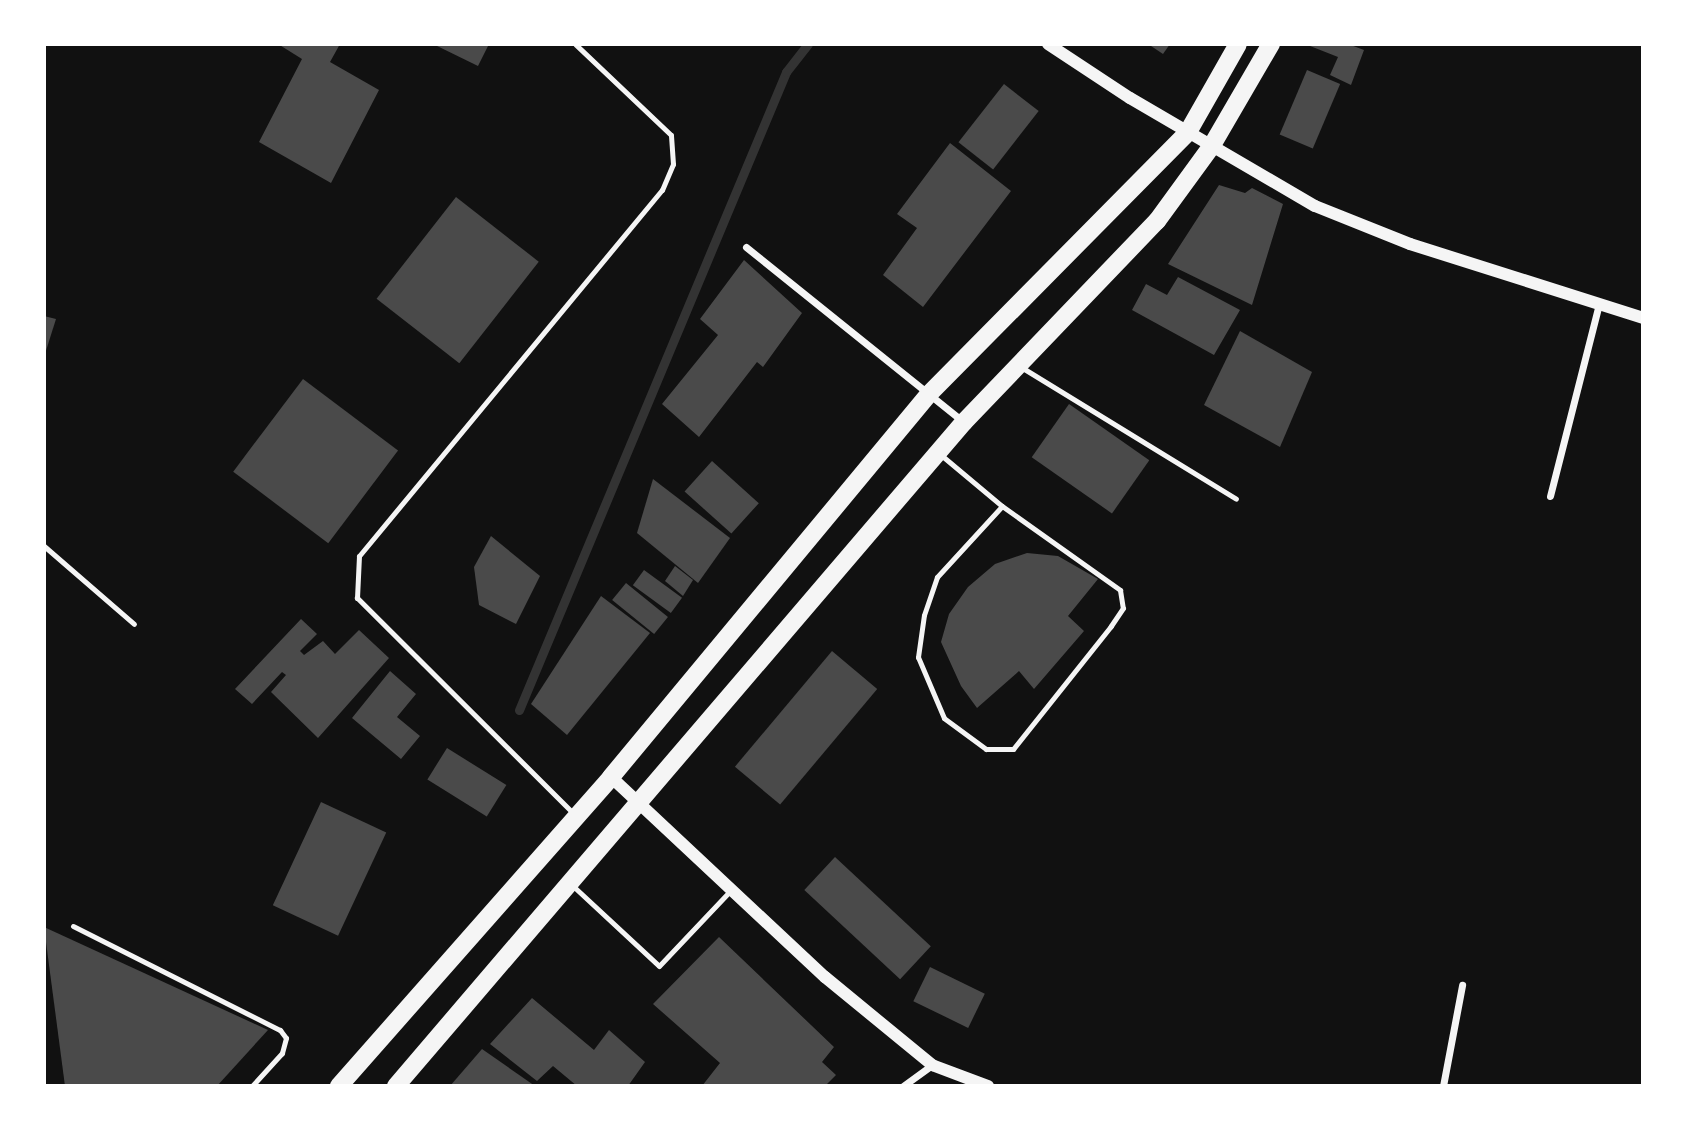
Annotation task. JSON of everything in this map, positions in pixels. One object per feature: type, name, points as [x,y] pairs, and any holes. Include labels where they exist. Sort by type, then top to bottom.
[{"type":"main road","points":[[339,1086],[577,817],[929,394],[1188,132],[1238,44]]},
{"type":"main road","points":[[396,1086],[568,881],[964,422],[1157,221],[1211,147],[1271,44]]},
{"type":"street","points":[[1048,44],[1211,147],[1315,206],[1410,244],[1643,318]]},
{"type":"street","points":[[746,247],[964,422]]},
{"type":"street","points":[[1550,496],[1598,304]]},
{"type":"street","points":[[611,777],[730,891],[932,1065],[988,1086]]},
{"type":"street","points":[[1443,1086],[1462,985]]},
{"type":"street","points":[[903,1086],[932,1065]]},
{"type":"lane","points":[[575,44],[671,135],[673,164],[662,190],[359,556],[357,597],[577,817]]},
{"type":"lane","points":[[1017,365],[1236,499]]},
{"type":"lane","points":[[939,453],[1002,506],[1120,590],[1123,608],[1013,749],[986,749],[944,718],[918,657],[924,615],[937,577],[1002,506]]},
{"type":"lane","points":[[44,546],[134,624]]},
{"type":"lane","points":[[568,881],[659,966],[730,891]]},
{"type":"lane","points":[[73,926],[280,1030],[286,1038],[282,1053],[252,1086]]},
{"type":"building","points":[[278,44],[340,44],[330,62],[379,90],[331,183],[259,142],[302,59]]},
{"type":"building","points":[[433,44],[489,44],[478,66]]},
{"type":"building","points":[[1148,44],[1170,44],[1163,54]]},
{"type":"building","points":[[1305,44],[1348,44],[1364,50],[1351,85],[1330,75],[1338,57]]},
{"type":"building","points":[[1307,70],[1340,84],[1313,149],[1280,134]]},
{"type":"building","points":[[1004,84],[1039,111],[993,169],[958,142]]},
{"type":"building","points":[[950,143],[1011,191],[923,307],[883,275],[917,228],[897,214]]},
{"type":"building","points":[[1219,185],[1245,193],[1252,188],[1283,204],[1252,305],[1168,264]]},
{"type":"building","points":[[456,197],[539,262],[459,363],[377,299]]},
{"type":"building","points":[[744,260],[802,313],[763,367],[757,362],[699,437],[662,404],[718,335],[700,319]]},
{"type":"building","points":[[1178,277],[1240,310],[1214,355],[1132,310],[1146,284],[1167,295]]},
{"type":"building","points":[[44,316],[56,319],[44,357]]},
{"type":"building","points":[[1240,331],[1312,372],[1280,447],[1204,405]]},
{"type":"building","points":[[303,379],[398,451],[328,543],[233,472]]},
{"type":"building","points":[[1069,404],[1149,460],[1112,513],[1032,457]]},
{"type":"building","points":[[712,461],[759,503],[731,534],[685,491]]},
{"type":"building","points":[[653,479],[730,538],[698,583],[637,533]]},
{"type":"building","points":[[491,536],[540,576],[516,624],[479,605],[474,567]]},
{"type":"building","points":[[1027,553],[1058,556],[1098,579],[1068,616],[1084,631],[1034,689],[1019,671],[977,708],[961,686],[941,642],[949,614],[968,587],[995,564]]},
{"type":"building","points":[[675,566],[693,580],[683,596],[665,581]]},
{"type":"building","points":[[644,570],[682,598],[671,613],[633,585]]},
{"type":"building","points":[[626,583],[668,617],[654,634],[612,600]]},
{"type":"building","points":[[601,596],[650,633],[567,735],[531,704]]},
{"type":"building","points":[[301,619],[317,634],[300,651],[304,655],[323,641],[335,654],[359,630],[389,658],[318,738],[271,692],[286,675],[282,672],[252,704],[235,689]]},
{"type":"building","points":[[832,651],[877,689],[780,805],[735,767]]},
{"type":"building","points":[[390,671],[416,694],[397,717],[420,736],[401,759],[352,718]]},
{"type":"building","points":[[447,748],[506,785],[487,816],[427,779]]},
{"type":"building","points":[[321,802],[386,832],[338,936],[273,905]]},
{"type":"building","points":[[835,857],[931,946],[900,979],[804,890]]},
{"type":"building","points":[[44,927],[268,1030],[217,1086],[65,1086]]},
{"type":"building","points":[[719,937],[834,1047],[822,1062],[836,1075],[825,1086],[702,1086],[720,1063],[653,1004]]},
{"type":"building","points":[[930,967],[985,994],[968,1028],[913,1001]]},
{"type":"building","points":[[532,998],[594,1050],[609,1030],[645,1062],[628,1086],[577,1086],[553,1066],[537,1081],[490,1044]]},
{"type":"building","points":[[482,1049],[535,1086],[450,1086]]},
{"type":"waterway","points":[[519,710],[786,72],[808,44]]}]
